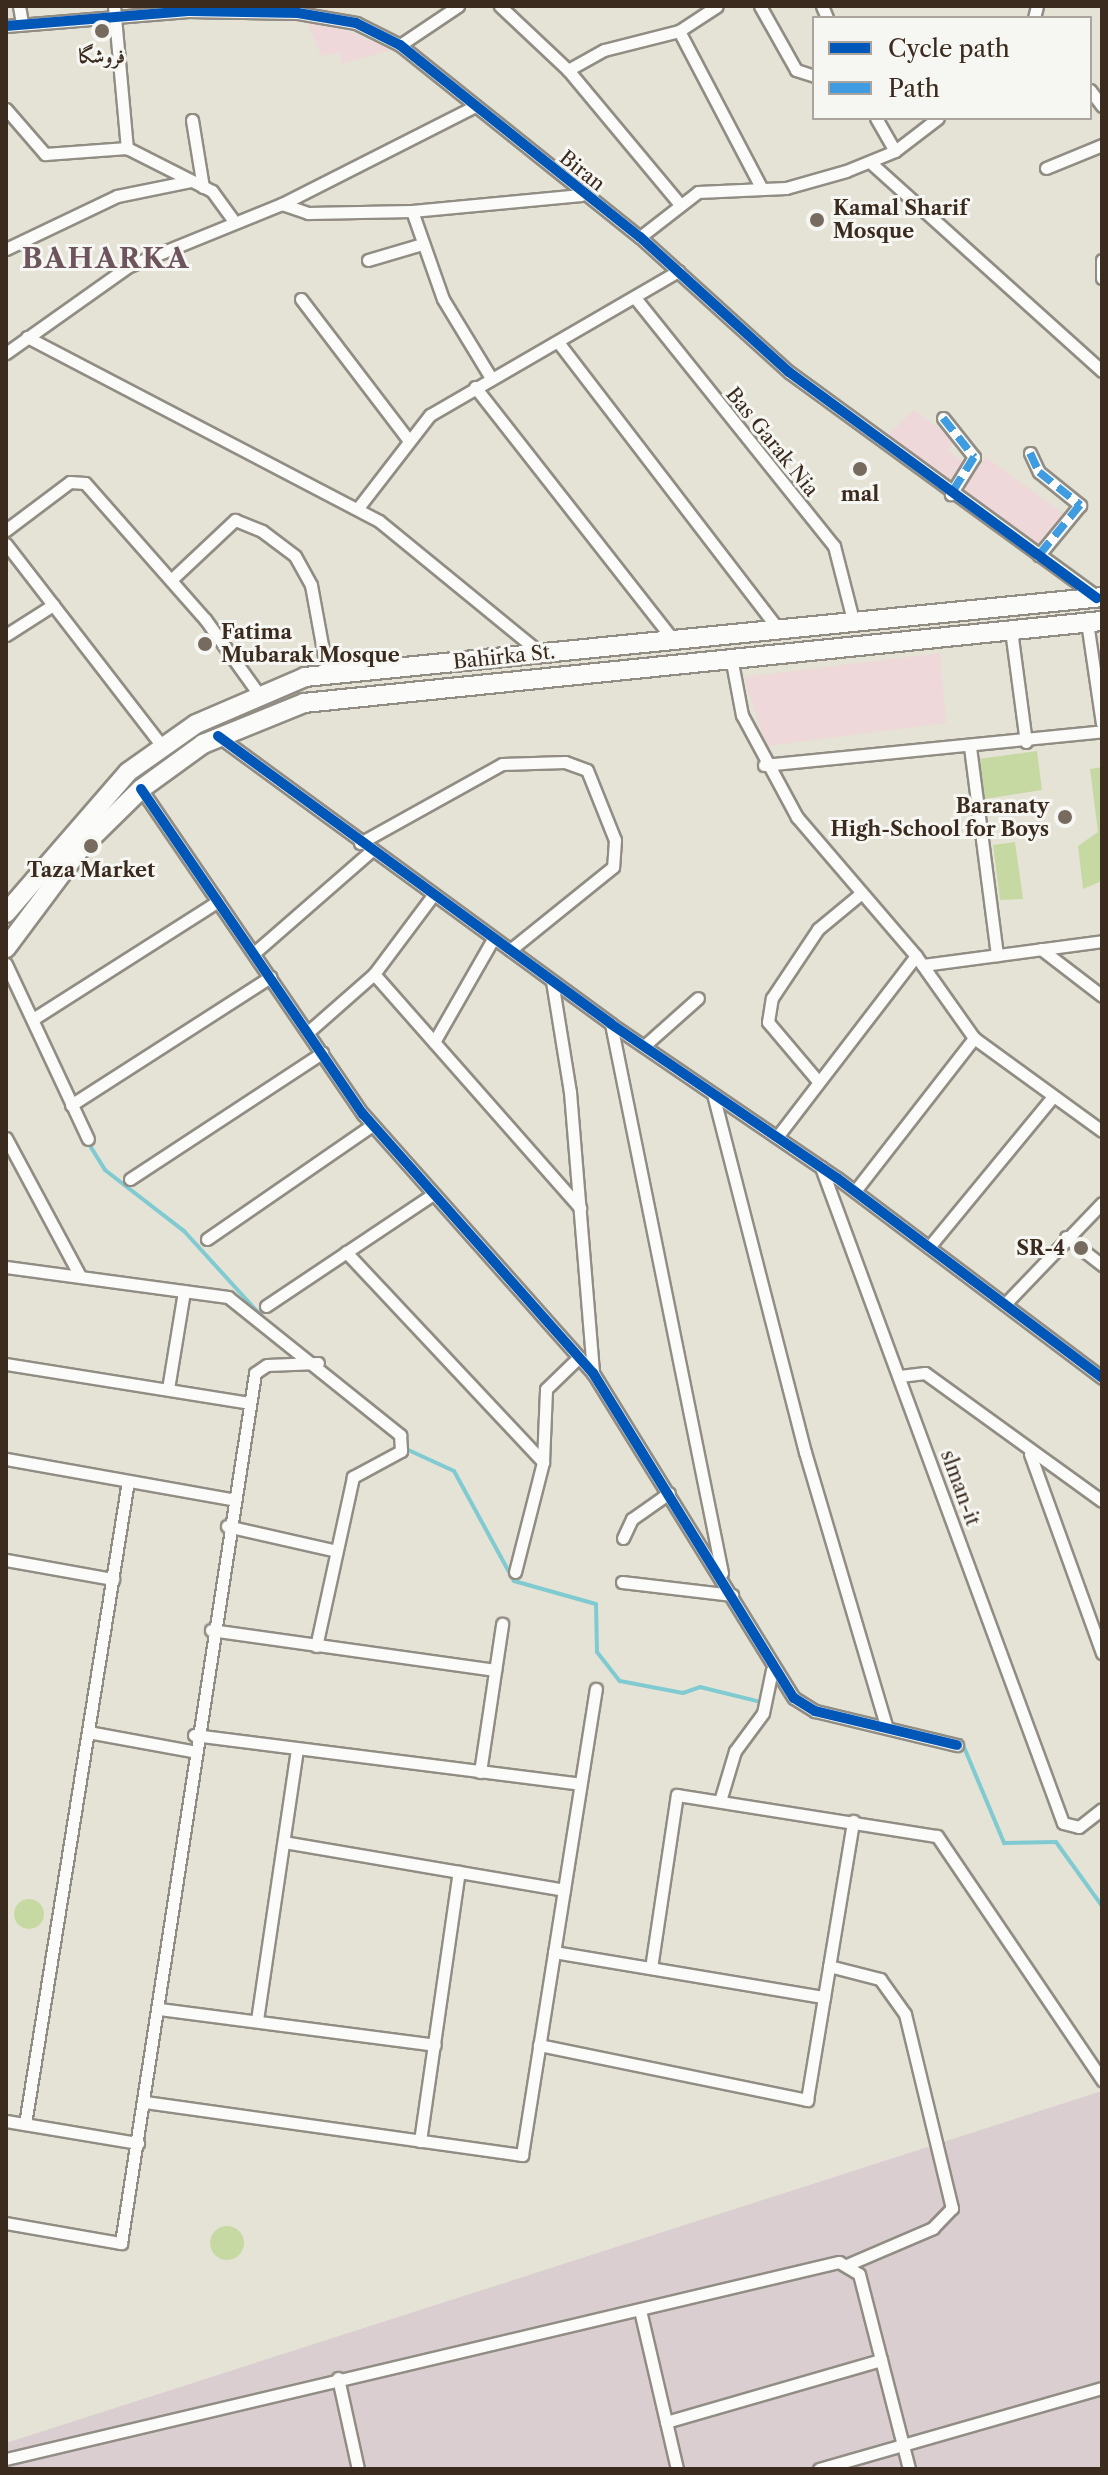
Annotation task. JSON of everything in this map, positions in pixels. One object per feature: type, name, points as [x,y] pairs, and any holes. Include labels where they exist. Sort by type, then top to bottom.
[{"type":"main road","name":"Bahirka St.","points":[[6,948],[98,800],[162,746],[258,693],[327,672],[1100,597]]},
{"type":"main road","points":[[1048,604],[1042,617],[1051,627]]},
{"type":"main road","name":"Bahirka St.","points":[[7,907],[141,789],[218,736],[331,697],[1094,621]]},
{"type":"main road","points":[[98,800],[96,816],[111,816]]},
{"type":"street","points":[[19,6],[22,23]]},
{"type":"street","points":[[400,45],[458,6]]},
{"type":"street","points":[[500,6],[568,70],[679,203]]},
{"type":"street","points":[[568,70],[604,50],[679,31],[717,6]]},
{"type":"street","points":[[760,6],[796,70],[812,75]]},
{"type":"street","name":"Biran","points":[[6,26],[115,12],[267,9],[356,23],[400,45],[581,195],[640,237],[789,372],[951,494],[1100,597]]},
{"type":"street","points":[[115,12],[127,148]]},
{"type":"street","points":[[679,31],[762,189]]},
{"type":"street","points":[[6,353],[129,266],[232,219],[282,204],[475,106]]},
{"type":"street","points":[[6,109],[45,154],[127,148],[203,187],[232,219]]},
{"type":"street","points":[[192,120],[203,187]]},
{"type":"street","points":[[877,120],[895,151]]},
{"type":"street","points":[[640,237],[679,203],[698,192],[762,189],[871,163],[895,151],[935,120]]},
{"type":"street","points":[[1046,168],[1102,145]]},
{"type":"street","points":[[871,163],[1102,369]]},
{"type":"street","points":[[6,249],[117,196],[191,181]]},
{"type":"street","points":[[282,204],[308,213],[412,211],[581,195]]},
{"type":"street","points":[[412,211],[419,245],[491,378]]},
{"type":"street","points":[[368,260],[419,245]]},
{"type":"street","points":[[1102,260],[1102,278]]},
{"type":"street","points":[[358,508],[407,438],[475,387],[636,299],[678,271]]},
{"type":"street","points":[[301,299],[407,438]]},
{"type":"street","name":"Bas Garak Nia","points":[[636,299],[834,546],[853,620]]},
{"type":"street","points":[[27,337],[358,508],[403,536],[539,652]]},
{"type":"street","points":[[558,342],[777,627]]},
{"type":"street","points":[[475,387],[672,638]]},
{"type":"street","points":[[943,418],[974,457],[951,494]]},
{"type":"street","points":[[1030,453],[1039,472],[1080,505],[1039,555]]},
{"type":"street","points":[[6,530],[78,479],[171,580],[258,693]]},
{"type":"street","points":[[171,580],[235,520],[262,531],[295,556],[311,585],[327,672]]},
{"type":"street","points":[[6,544],[162,746]]},
{"type":"street","points":[[6,635],[53,605]]},
{"type":"street","points":[[1094,621],[1102,723]]},
{"type":"street","points":[[1011,630],[1026,742]]},
{"type":"street","points":[[731,657],[742,715],[764,765],[859,895],[920,961],[974,1038],[1052,1098],[1102,1131]]},
{"type":"street","points":[[764,765],[1026,742],[1102,731]]},
{"type":"street","points":[[218,736],[611,1024],[855,1191],[1102,1378]]},
{"type":"street","points":[[970,747],[997,955]]},
{"type":"street","points":[[360,843],[502,764],[565,762],[587,770],[615,840],[613,867],[510,950]]},
{"type":"street","points":[[141,789],[372,1125],[593,1373],[723,1577],[772,1670],[802,1705],[957,1745]]},
{"type":"street","points":[[254,953],[371,851]]},
{"type":"street","points":[[308,1032],[374,974],[433,895]]},
{"type":"street","points":[[817,1080],[768,1022],[772,998],[818,929],[859,895]]},
{"type":"street","points":[[33,1019],[218,901]]},
{"type":"street","points":[[434,1042],[493,939]]},
{"type":"street","points":[[777,1137],[817,1080],[920,961],[997,955],[1102,941]]},
{"type":"street","points":[[1041,949],[1102,996]]},
{"type":"street","points":[[6,964],[88,1139]]},
{"type":"street","points":[[374,974],[580,1208]]},
{"type":"street","points":[[71,1105],[270,977]]},
{"type":"street","points":[[552,981],[580,1208],[593,1373]]},
{"type":"street","points":[[644,1046],[698,998]]},
{"type":"street","points":[[611,1024],[723,1577]]},
{"type":"street","points":[[855,1191],[974,1038]]},
{"type":"street","points":[[130,1179],[322,1053]]},
{"type":"street","points":[[713,1094],[805,1452],[886,1725]]},
{"type":"street","points":[[929,1247],[1052,1098]]},
{"type":"street","points":[[207,1239],[372,1125]]},
{"type":"street","points":[[6,1138],[80,1276]]},
{"type":"street","name":"slman-it","points":[[821,1167],[1063,1823],[1079,1827],[1102,1809]]},
{"type":"street","points":[[266,1306],[432,1195]]},
{"type":"street","points":[[1005,1304],[1066,1237],[1102,1203]]},
{"type":"street","points":[[1066,1237],[1102,1265]]},
{"type":"street","points":[[346,1252],[543,1462]]},
{"type":"street","points":[[6,1267],[228,1297],[318,1363],[400,1435],[401,1451],[353,1477],[333,1550],[316,1646]]},
{"type":"street","points":[[168,1389],[184,1291]]},
{"type":"street","points":[[515,1572],[543,1462],[546,1389],[579,1357]]},
{"type":"street","points":[[6,2223],[121,2243],[159,2009],[194,1735],[231,1499],[255,1373],[267,1365],[318,1363]]},
{"type":"street","points":[[6,1364],[250,1403]]},
{"type":"street","points":[[900,1376],[925,1373],[1030,1454],[1102,1501]]},
{"type":"street","points":[[1030,1454],[1102,1653]]},
{"type":"street","points":[[6,1459],[231,1499]]},
{"type":"street","points":[[25,2124],[128,1481]]},
{"type":"street","points":[[623,1538],[632,1519],[669,1493]]},
{"type":"street","points":[[227,1526],[333,1550]]},
{"type":"street","points":[[6,1560],[113,1579]]},
{"type":"street","points":[[622,1582],[732,1595]]},
{"type":"street","points":[[480,1772],[502,1624]]},
{"type":"street","points":[[211,1630],[495,1670]]},
{"type":"street","points":[[720,1801],[735,1751],[763,1713],[772,1670]]},
{"type":"street","points":[[145,2102],[522,2155],[596,1689]]},
{"type":"street","points":[[88,1732],[192,1751]]},
{"type":"street","points":[[194,1735],[580,1784]]},
{"type":"street","points":[[257,2020],[297,1750]]},
{"type":"street","points":[[651,1968],[677,1795],[937,1836],[1102,2080]]},
{"type":"street","points":[[539,2045],[807,2100],[853,1821]]},
{"type":"street","points":[[284,1842],[564,1890]]},
{"type":"street","points":[[420,2141],[459,1872]]},
{"type":"street","points":[[554,1952],[824,1997]]},
{"type":"street","points":[[6,2459],[338,2378],[355,2382],[640,2310],[849,2264],[933,2228],[952,2208],[905,2014],[880,1979],[829,1966]]},
{"type":"street","points":[[159,2009],[435,2045]]},
{"type":"street","points":[[6,2121],[138,2143]]},
{"type":"street","points":[[849,2264],[859,2274],[909,2469]]},
{"type":"street","points":[[640,2310],[677,2469]]},
{"type":"street","points":[[666,2422],[881,2360]]},
{"type":"street","points":[[338,2378],[358,2469]]},
{"type":"street","points":[[819,2469],[904,2448],[1102,2388]]},
{"type":"shaded area","points":[[308,23],[348,31],[390,50],[342,64],[339,53],[321,56]]},
{"type":"shaded area","points":[[914,410],[955,440],[947,450],[969,466],[954,485],[887,436]]},
{"type":"shaded area","points":[[986,457],[1064,514],[1040,548],[961,490]]},
{"type":"shaded area","points":[[940,653],[946,723],[766,746],[744,677]]},
{"type":"shaded area","points":[[1102,2091],[1102,2469],[6,2469],[6,2443]]},
{"type":"green space","points":[[1037,751],[1042,790],[985,799],[979,759]]},
{"type":"green space","points":[[1102,767],[1102,881],[1083,889],[1078,846],[1098,832],[1090,769]]},
{"type":"green space","points":[[1015,842],[1023,899],[1000,900],[993,845]]},
{"type":"green space","points":[[29,1899],[39,1904],[44,1914],[39,1924],[29,1929],[19,1924],[14,1914],[19,1904]]},
{"type":"green space","points":[[227,2226],[239,2231],[244,2243],[239,2255],[227,2260],[215,2255],[210,2243],[215,2231]]},
{"type":"waterway","points":[[87,1141],[105,1170],[184,1231],[265,1320]]},
{"type":"waterway","points":[[404,1448],[454,1471],[514,1581],[596,1604],[597,1652],[620,1681],[683,1693],[700,1687],[757,1701]]},
{"type":"waterway","points":[[961,1740],[1004,1843],[1056,1842],[1102,1906]]},
{"type":"marked path","points":[[943,418],[974,457],[951,494]]},
{"type":"marked path","points":[[1030,453],[1039,472],[1080,505],[1039,555]]},
{"type":"cycle path","points":[[6,26],[188,11],[298,13],[356,23],[400,45],[640,237],[789,372],[1097,598]]},
{"type":"cycle path","points":[[218,736],[611,1024],[837,1178],[1102,1378]]},
{"type":"cycle path","points":[[141,789],[363,1114],[593,1373],[794,1698],[815,1711],[957,1745]]},
{"type":"place","name":"فروشگا","points":[[102,31]]},
{"type":"place","name":"Kamal Sharif Mosque","points":[[817,220]]},
{"type":"place","name":"mal","points":[[860,469]]},
{"type":"place","name":"Fatima Mubarak Mosque","points":[[205,644]]},
{"type":"place","name":"Baranaty High-School for Boys","points":[[1065,817]]},
{"type":"place","name":"Taza Market","points":[[91,846]]},
{"type":"place","name":"SR-4","points":[[1081,1248]]},
{"type":"district","name":"BAHARKA","points":[[106,258]]}]
